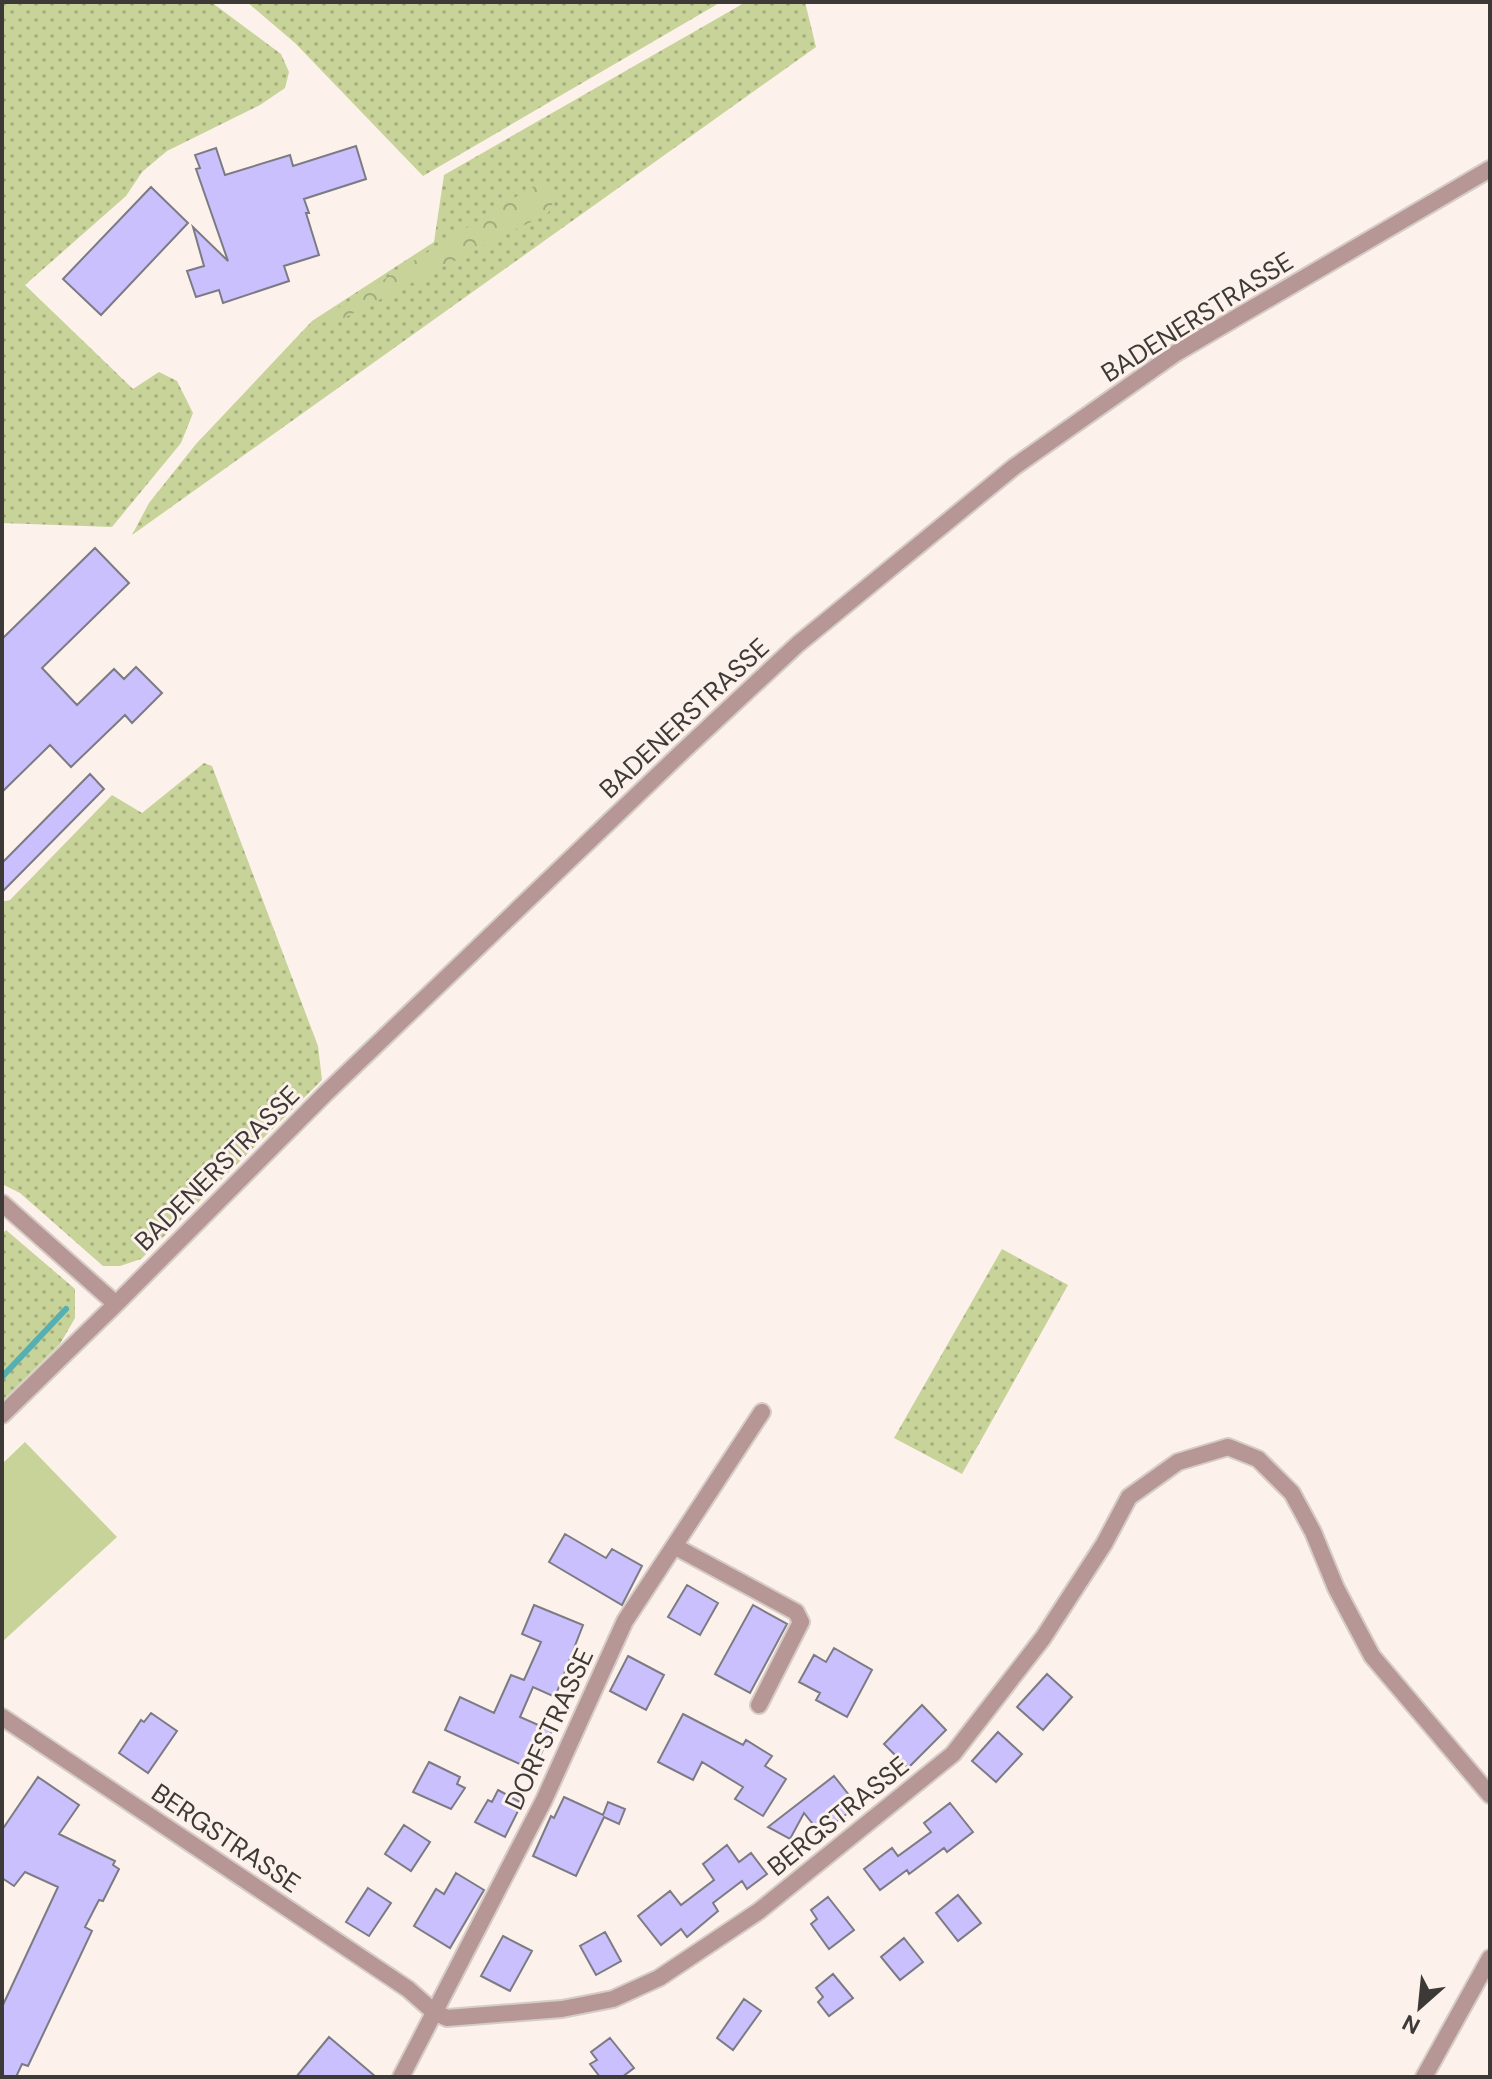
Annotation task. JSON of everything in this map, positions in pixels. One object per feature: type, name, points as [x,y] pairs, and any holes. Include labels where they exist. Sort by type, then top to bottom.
[{"type":"street","name":"BADENERSTRASSE","points":[[2,1415],[332,1087],[798,644],[1014,467],[1176,353],[1490,169]]},
{"type":"street","points":[[2,1203],[116,1304]]},
{"type":"street","name":"DORFSTRASSE","points":[[401,2077],[544,1800],[625,1621],[762,1412]]},
{"type":"street","name":"BERGSTRASSE","points":[[2,1717],[408,1989],[434,2012],[447,2018],[562,2009],[613,1999],[659,1978],[759,1911],[953,1754],[1043,1638],[1104,1544],[1129,1497],[1178,1462],[1228,1447],[1258,1459],[1292,1493],[1372,1656],[1490,1795]]},
{"type":"street","points":[[674,1546],[796,1612],[801,1622],[759,1705]]},
{"type":"street","points":[[1424,2077],[1490,1958]]},
{"type":"green space","points":[[2,2],[211,2],[281,54],[289,72],[285,88],[260,105],[167,151],[142,172],[126,196],[25,285],[133,389],[159,372],[177,381],[193,413],[181,443],[112,527],[2,523]]},
{"type":"green space","points":[[247,2],[721,2],[423,176],[295,43]]},
{"type":"green space","points":[[746,2],[805,2],[816,47],[132,535],[149,503],[196,444],[312,321],[434,242],[444,175]]},
{"type":"green space","points":[[544,184],[555,198],[548,213],[334,323],[327,320],[327,315],[532,187]]},
{"type":"green space","points":[[204,763],[212,766],[318,1046],[322,1080],[141,1259],[120,1266],[103,1266],[20,1193],[2,1184],[2,902],[10,900],[112,795],[142,813]]},
{"type":"green space","points":[[6,1230],[75,1289],[75,1318],[60,1344],[2,1401],[2,1234]]},
{"type":"green space","points":[[1002,1249],[1068,1285],[962,1474],[894,1438]]},
{"type":"green space","points":[[25,1442],[117,1537],[2,1642],[2,1464]]},
{"type":"building","points":[[356,146],[366,179],[304,199],[319,255],[284,266],[289,281],[223,303],[219,290],[196,297],[187,271],[204,266],[193,227],[228,261],[196,169],[200,168],[195,155],[216,148],[225,175],[290,155],[293,166]]},
{"type":"building","points":[[151,187],[188,223],[101,315],[63,279]]},
{"type":"building","points":[[95,548],[129,583],[42,668],[77,705],[114,669],[124,679],[136,667],[162,693],[132,723],[125,715],[71,767],[50,745],[2,792],[2,639]]},
{"type":"building","points":[[90,774],[104,789],[2,892],[2,863]]},
{"type":"building","points":[[565,1534],[606,1558],[612,1549],[642,1566],[622,1605],[549,1562]]},
{"type":"building","points":[[687,1585],[718,1603],[700,1635],[668,1617]]},
{"type":"building","points":[[534,1605],[583,1625],[555,1697],[533,1687],[520,1717],[552,1731],[540,1756],[531,1752],[524,1766],[445,1730],[460,1697],[494,1713],[511,1675],[524,1680],[541,1642],[522,1634]]},
{"type":"building","points":[[753,1605],[787,1624],[750,1693],[715,1674]]},
{"type":"building","points":[[834,1648],[872,1670],[847,1717],[816,1700],[820,1693],[799,1682],[814,1655],[826,1662]]},
{"type":"building","points":[[628,1656],[664,1675],[646,1710],[610,1691]]},
{"type":"building","points":[[1047,1674],[1072,1697],[1043,1730],[1017,1707]]},
{"type":"building","points":[[922,1705],[946,1730],[908,1768],[884,1744]]},
{"type":"building","points":[[151,1713],[177,1731],[148,1773],[119,1753],[141,1720],[144,1722]]},
{"type":"building","points":[[683,1714],[743,1745],[746,1740],[772,1756],[765,1766],[786,1779],[763,1816],[735,1799],[743,1787],[702,1762],[693,1780],[658,1762]]},
{"type":"building","points":[[998,1732],[1022,1754],[996,1782],[972,1761]]},
{"type":"building","points":[[429,1762],[460,1777],[457,1784],[465,1788],[451,1809],[413,1792]]},
{"type":"building","points":[[834,1776],[849,1795],[844,1799],[852,1810],[820,1833],[804,1813],[790,1839],[768,1827]]},
{"type":"building","points":[[38,1777],[79,1805],[59,1834],[115,1861],[113,1865],[119,1869],[85,1927],[92,1931],[28,2066],[22,2064],[16,2077],[2,2077],[2,2007],[58,1887],[25,1872],[14,1886],[2,1878],[2,1830]]},
{"type":"building","points":[[498,1790],[522,1803],[505,1837],[475,1822]]},
{"type":"building","points":[[564,1797],[603,1815],[608,1802],[625,1809],[619,1824],[604,1817],[576,1876],[533,1856],[551,1816],[554,1818]]},
{"type":"building","points":[[950,1803],[973,1832],[947,1852],[944,1848],[909,1874],[907,1870],[880,1890],[864,1869],[892,1848],[898,1856],[931,1832],[924,1823]]},
{"type":"building","points":[[404,1825],[430,1842],[411,1871],[385,1854]]},
{"type":"building","points":[[727,1845],[739,1862],[751,1853],[767,1874],[747,1889],[742,1881],[713,1903],[718,1911],[687,1937],[681,1929],[661,1945],[638,1916],[670,1891],[681,1905],[714,1880],[703,1864]]},
{"type":"building","points":[[456,1873],[484,1890],[450,1948],[414,1926],[436,1889],[444,1894]]},
{"type":"building","points":[[368,1888],[391,1903],[369,1936],[346,1922]]},
{"type":"building","points":[[958,1895],[981,1923],[958,1941],[936,1913]]},
{"type":"building","points":[[828,1897],[854,1930],[829,1949],[811,1924],[817,1919],[811,1910]]},
{"type":"building","points":[[605,1932],[621,1961],[596,1975],[580,1946]]},
{"type":"building","points":[[503,1936],[532,1951],[510,1991],[481,1976]]},
{"type":"building","points":[[904,1938],[923,1962],[900,1980],[881,1957]]},
{"type":"building","points":[[833,1974],[853,1998],[829,2016],[818,2002],[823,1997],[816,1988]]},
{"type":"building","points":[[744,1999],[761,2011],[733,2050],[717,2038]]},
{"type":"building","points":[[329,2037],[376,2077],[296,2077]]},
{"type":"building","points":[[610,2038],[634,2068],[622,2077],[600,2077],[590,2064],[597,2060],[591,2052]]},
{"type":"waterway","points":[[2,1377],[66,1309]]}]
